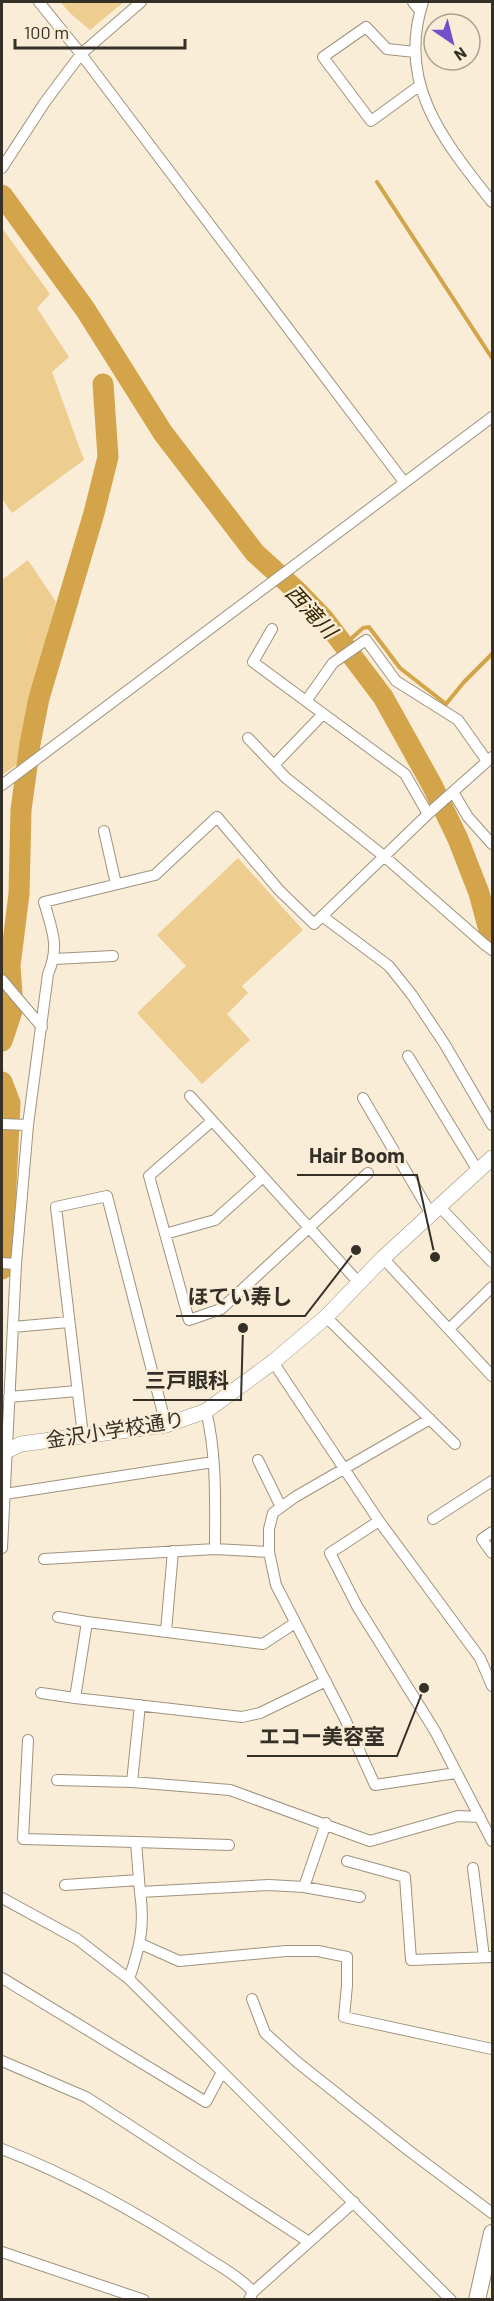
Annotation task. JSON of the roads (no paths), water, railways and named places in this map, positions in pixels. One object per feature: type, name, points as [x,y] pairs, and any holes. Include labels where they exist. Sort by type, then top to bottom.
[{"type":"main road","points":[[477,2300],[488,2281],[492,2233]]},
{"type":"street","points":[[39,2],[81,54],[404,482]]},
{"type":"street","points":[[2,168],[45,102],[81,54],[141,2]]},
{"type":"street","points":[[413,2],[422,6],[415,29],[415,52],[419,86],[427,109],[468,172],[492,202]]},
{"type":"street","points":[[415,52],[387,48],[366,27],[323,57],[371,121],[419,86]]},
{"type":"street","points":[[2,785],[492,417]]},
{"type":"street","points":[[272,629],[253,662],[405,774],[430,812]]},
{"type":"street","points":[[2,1548],[5,1494],[4,1451],[14,1326],[8,1263],[48,974],[54,959],[55,942],[44,902],[155,875],[217,817],[279,890],[314,924],[430,812],[490,759],[458,720],[396,681],[366,640],[333,663],[306,701]]},
{"type":"street","points":[[274,765],[323,714]]},
{"type":"street","points":[[248,738],[286,778],[385,857],[488,947]]},
{"type":"street","points":[[451,794],[492,844]]},
{"type":"street","points":[[104,831],[116,884]]},
{"type":"street","points":[[322,916],[389,966],[412,995],[444,1043],[492,1125]]},
{"type":"street","points":[[54,959],[113,956]]},
{"type":"street","points":[[3,981],[42,1027]]},
{"type":"street","points":[[408,1056],[478,1171]]},
{"type":"street","points":[[190,1096],[359,1283]]},
{"type":"street","points":[[363,1098],[435,1210],[492,1262]]},
{"type":"street","points":[[212,1121],[149,1176],[189,1320],[221,1309],[368,1173]]},
{"type":"street","points":[[5,1124],[28,1125]]},
{"type":"street","name":"金沢小学校通り","points":[[4,1451],[21,1444],[166,1425],[206,1411],[273,1362],[326,1317],[383,1258],[492,1158]]},
{"type":"street","points":[[165,1234],[215,1220],[263,1177]]},
{"type":"street","points":[[83,1436],[56,1207],[107,1196],[166,1425]]},
{"type":"street","points":[[383,1258],[492,1376]]},
{"type":"street","points":[[449,1329],[492,1287]]},
{"type":"street","points":[[326,1317],[455,1444]]},
{"type":"street","points":[[14,1326],[69,1322]]},
{"type":"street","points":[[273,1362],[379,1521],[480,1658],[492,1686]]},
{"type":"street","points":[[9,1397],[77,1391]]},
{"type":"street","points":[[206,1411],[213,1462],[215,1549]]},
{"type":"street","points":[[430,1419],[343,1468],[273,1512],[269,1529],[269,1552],[276,1585],[326,1680],[375,1785],[456,1773]]},
{"type":"street","points":[[258,1460],[281,1506]]},
{"type":"street","points":[[5,1494],[213,1462]]},
{"type":"street","points":[[434,1519],[492,1481]]},
{"type":"street","points":[[379,1521],[330,1553],[357,1606],[435,1731],[492,1841]]},
{"type":"street","points":[[492,1532],[482,1539],[492,1553]]},
{"type":"street","points":[[44,1559],[215,1549],[269,1552]]},
{"type":"street","points":[[166,1631],[173,1551]]},
{"type":"street","points":[[58,1617],[262,1644],[296,1623]]},
{"type":"street","points":[[75,1698],[87,1622]]},
{"type":"street","points":[[41,1693],[242,1718],[260,1713],[326,1680]]},
{"type":"street","points":[[132,1782],[140,1705]]},
{"type":"street","points":[[28,1740],[23,1839],[229,1845]]},
{"type":"street","points":[[57,1780],[132,1782],[230,1790],[369,1840],[458,1816],[480,1817]]},
{"type":"street","points":[[304,1887],[326,1823]]},
{"type":"street","points":[[129,1979],[141,1944],[143,1913],[136,1842]]},
{"type":"street","points":[[347,1861],[405,1877],[411,1960],[488,1957],[473,1868]]},
{"type":"street","points":[[64,1885],[139,1880]]},
{"type":"street","points":[[140,1892],[269,1885],[304,1887],[360,1897]]},
{"type":"street","points":[[2,1898],[77,1939],[129,1979],[451,2300]]},
{"type":"street","points":[[141,1944],[179,1961],[286,1951],[318,1952],[347,1957],[344,2017],[492,2049]]},
{"type":"street","points":[[2,1978],[206,2102],[222,2072]]},
{"type":"street","points":[[252,1999],[265,2033],[297,2062],[492,2213]]},
{"type":"street","points":[[2,2061],[86,2097],[309,2242]]},
{"type":"street","points":[[2,2149],[80,2183],[183,2242],[244,2282],[251,2296],[354,2202]]},
{"type":"street","points":[[2,2252],[144,2300]]},
{"type":"waterway","points":[[377,182],[492,358]]},
{"type":"waterway","name":"西滝川","points":[[2,195],[85,309],[163,433],[255,553],[324,619],[383,697],[432,785],[458,839],[479,893],[492,941]]},
{"type":"waterway","name":"西滝川","points":[[2,1041],[13,1008],[10,966],[19,894],[21,810],[30,744],[39,698],[94,513],[108,457],[103,384]]},
{"type":"waterway","points":[[344,645],[363,628],[369,627],[400,668],[446,704],[492,654]]},
{"type":"waterway","name":"西滝川","points":[[2,1082],[10,1103],[2,1269]]},
{"type":"place","name":"ほてい寿し","points":[[356,1250]]},
{"type":"place","name":"Hair Boom","points":[[435,1257]]},
{"type":"place","name":"三戸眼科","points":[[243,1328]]},
{"type":"place","name":"エコー美容室","points":[[424,1688]]}]
